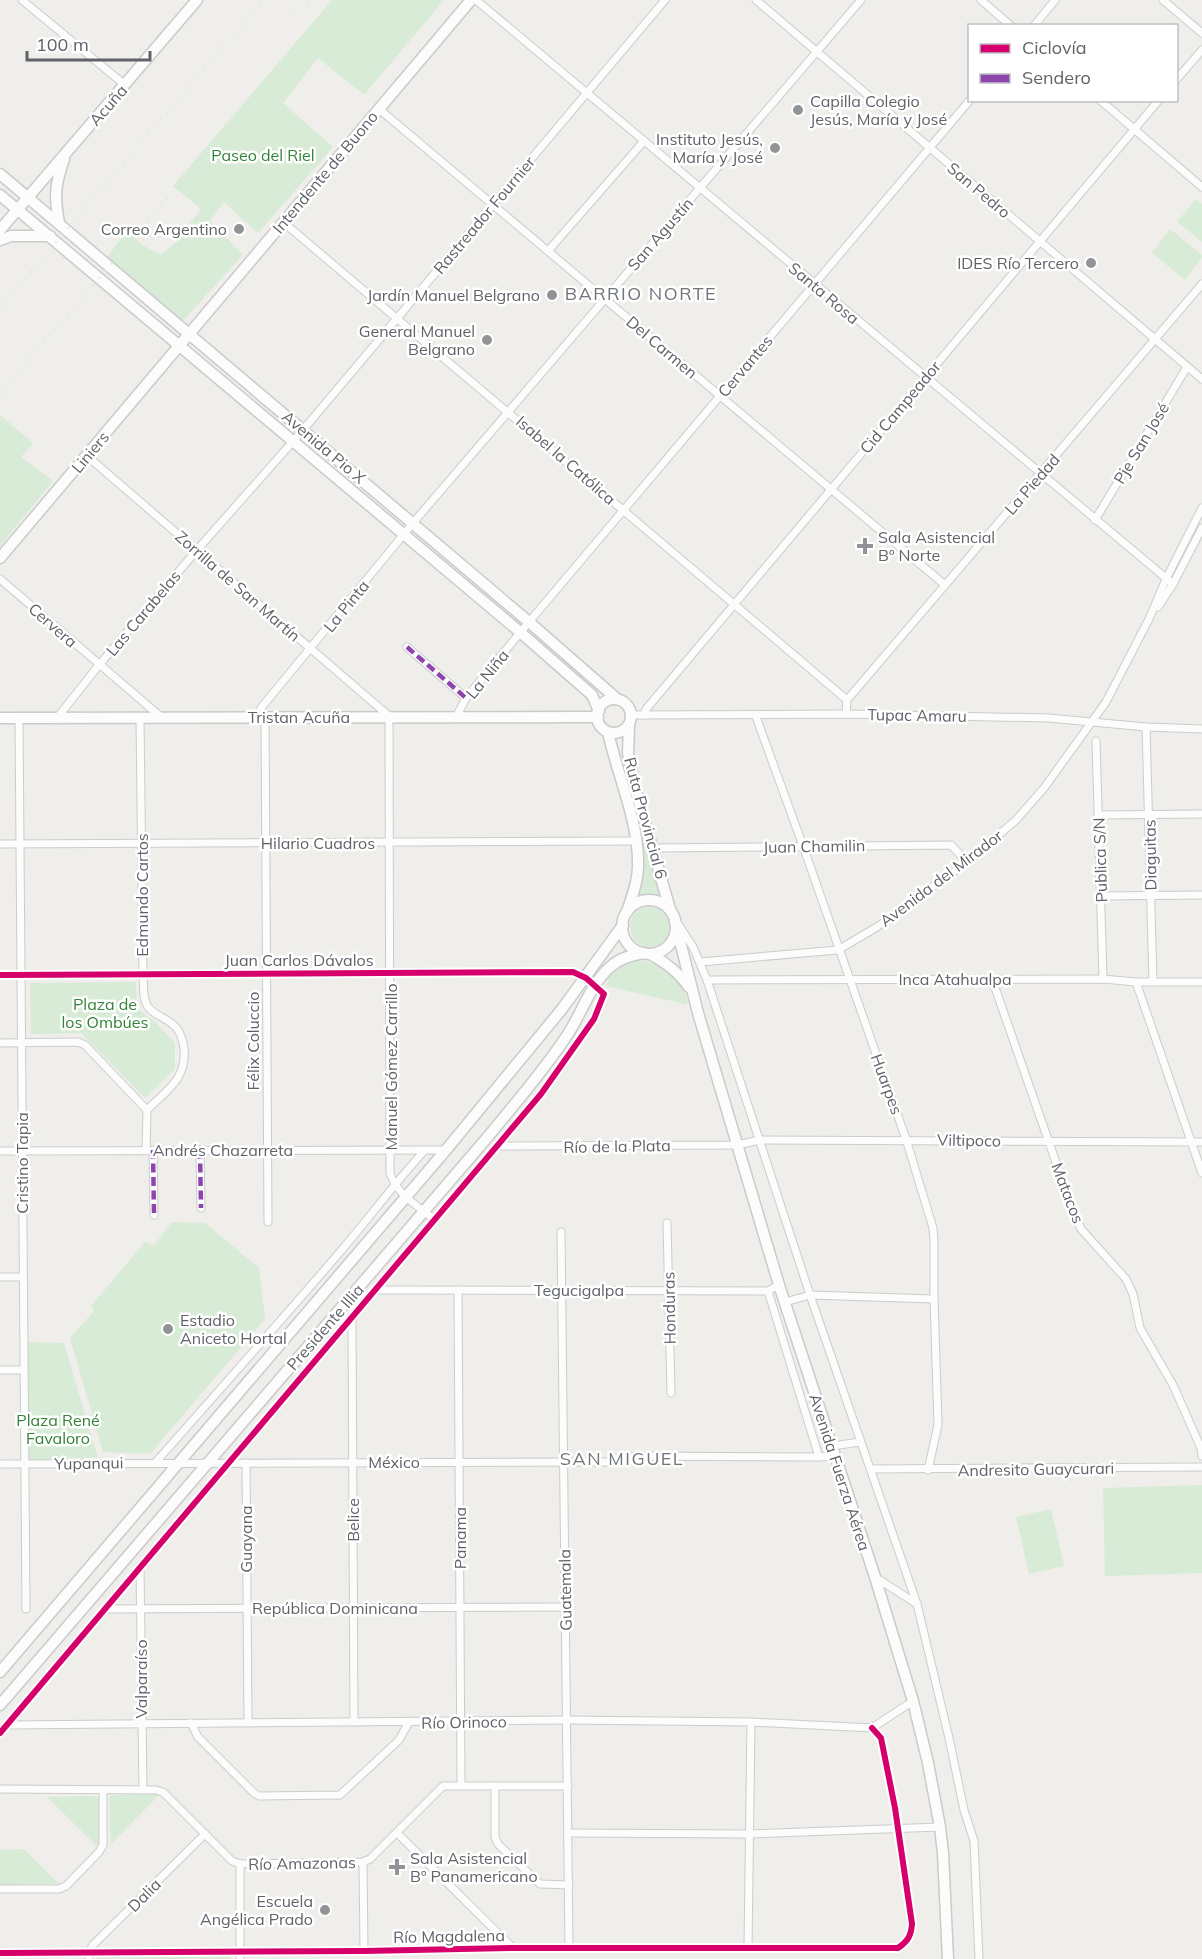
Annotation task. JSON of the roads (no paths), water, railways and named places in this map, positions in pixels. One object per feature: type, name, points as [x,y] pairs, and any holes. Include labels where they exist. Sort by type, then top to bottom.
[{"type":"main road","name":"Acuña","points":[[0,230],[197,0]]},
{"type":"main road","name":"Intendente de Buono","points":[[179,345],[471,0]]},
{"type":"main road","points":[[58,223],[55,201],[56,183],[66,153]]},
{"type":"main road","name":"Avenida Pio X","points":[[0,174],[618,699]]},
{"type":"main road","name":"Avenida Pio X","points":[[0,195],[520,632],[592,695],[598,714]]},
{"type":"main road","points":[[0,240],[11,236],[50,236]]},
{"type":"main road","name":"Liniers","points":[[0,558],[179,345]]},
{"type":"main road","points":[[618,699],[627,705],[634,719],[619,732],[608,732],[601,726],[598,714],[604,703],[618,699]]},
{"type":"main road","name":"Tristan Acuña","points":[[0,718],[456,717],[598,714]]},
{"type":"main road","name":"Ruta Provincial 6","points":[[634,719],[627,741],[637,795],[693,992]]},
{"type":"main road","name":"Ruta Provincial 6","points":[[608,732],[636,841],[639,864],[636,884],[627,912]]},
{"type":"main road","points":[[647,953],[665,949],[674,937],[673,916],[656,901],[648,900],[640,902],[627,912],[622,925],[626,940],[631,946],[666,962],[693,992]]},
{"type":"main road","name":"Presidente Illia","points":[[2,1668],[446,1150],[562,1009],[622,925]]},
{"type":"main road","name":"Presidente Illia","points":[[0,1705],[424,1211],[555,1053],[568,1035],[594,986],[618,960],[647,953]]},
{"type":"main road","name":"Avenida Fuerza Aérea","points":[[693,992],[779,1285],[875,1577],[913,1701],[940,1827],[948,1959]]},
{"type":"street","points":[[22,0],[125,85]]},
{"type":"street","name":"Santa Rosa","points":[[476,0],[1173,584]]},
{"type":"street","name":"Rastreador Fournier","points":[[303,430],[665,0]]},
{"type":"street","name":"San Pedro","points":[[756,0],[1202,379]]},
{"type":"street","name":"San Agustín","points":[[413,523],[861,0]]},
{"type":"street","points":[[981,0],[1009,24]]},
{"type":"street","points":[[1036,24],[1055,0]]},
{"type":"street","points":[[1163,0],[1202,33]]},
{"type":"street","points":[[1178,78],[1202,50]]},
{"type":"street","name":"Cervantes","points":[[520,632],[968,102]]},
{"type":"street","points":[[1102,102],[1202,187]]},
{"type":"street","name":"Cid Campeador","points":[[634,719],[647,708],[1157,102]]},
{"type":"street","name":"Del Carmen","points":[[379,109],[945,585]]},
{"type":"street","points":[[548,251],[644,141]]},
{"type":"street","name":"Isabel la Católica","points":[[283,222],[847,700]]},
{"type":"street","name":"La Piedad","points":[[847,700],[1202,284]]},
{"type":"street","name":"Pje San José","points":[[1095,520],[1187,367]]},
{"type":"street","name":"Las Carabelas","points":[[57,718],[197,550],[303,430]]},
{"type":"street","name":"Zorrilla de San Martín","points":[[87,456],[389,716]]},
{"type":"street","name":"Avenida del Mirador","points":[[700,962],[838,950],[877,927],[967,862],[1016,820],[1030,806],[1106,702],[1202,508]]},
{"type":"street","name":"La Pinta","points":[[261,717],[261,708],[413,523]]},
{"type":"street","name":"Avenida del Mirador","points":[[1149,619],[1173,584],[1202,528]]},
{"type":"street","name":"Cervera","points":[[0,579],[161,717]]},
{"type":"street","name":"La Niña","points":[[456,717],[466,698],[520,632]]},
{"type":"street","points":[[407,647],[466,698]]},
{"type":"street","points":[[846,714],[847,700]]},
{"type":"street","name":"Tupac Amaru","points":[[634,719],[755,714],[846,714],[1049,718],[1146,727],[1202,729]]},
{"type":"street","name":"Huarpes","points":[[755,714],[906,1139],[933,1228],[933,1299],[938,1425],[928,1470]]},
{"type":"street","name":"Manuel Gómez Carrillo","points":[[389,716],[390,1173],[394,1185]]},
{"type":"street","name":"Edmundo Cartos","points":[[140,717],[145,1000],[148,1007],[177,1029],[183,1041],[185,1057],[178,1080],[147,1110]]},
{"type":"street","name":"Félix Coluccio","points":[[261,717],[265,843],[268,1222]]},
{"type":"street","name":"Cristino Tapia","points":[[19,718],[26,1609]]},
{"type":"street","name":"Diaguitas","points":[[1146,727],[1153,982]]},
{"type":"street","name":"Publica S/N","points":[[1096,741],[1103,979]]},
{"type":"street","points":[[1098,815],[1202,814]]},
{"type":"street","name":"Hilario Cuadros","points":[[0,844],[636,841]]},
{"type":"street","name":"Juan Chamilin","points":[[653,848],[951,845],[967,862]]},
{"type":"street","points":[[1101,896],[1202,895]]},
{"type":"street","points":[[673,916],[693,947],[707,980],[810,1295],[917,1604],[947,1727],[964,1810],[974,1841],[979,1959]]},
{"type":"street","name":"Juan Carlos Dávalos","points":[[0,975],[573,972],[586,978]]},
{"type":"street","points":[[0,1733],[541,1094],[594,1019],[604,994],[586,978]]},
{"type":"street","name":"Matacos","points":[[992,979],[1074,1214],[1081,1229],[1126,1279],[1133,1294],[1140,1328],[1173,1385],[1201,1448],[1202,1456]]},
{"type":"street","name":"Inca Atahualpa","points":[[707,980],[1103,979],[1136,982],[1202,982]]},
{"type":"street","points":[[1136,982],[1202,1173]]},
{"type":"street","points":[[0,1043],[78,1042],[85,1045],[147,1110],[154,1215]]},
{"type":"street","name":"Viltipoco","points":[[737,1145],[760,1140],[906,1139],[1202,1142]]},
{"type":"street","name":"Río de la Plata","points":[[497,1146],[737,1145]]},
{"type":"street","points":[[200,1150],[201,1208]]},
{"type":"street","points":[[155,1463],[274,1329],[425,1150]]},
{"type":"street","name":"Andrés Chazarreta","points":[[0,1151],[446,1150]]},
{"type":"street","points":[[394,1185],[435,1220]]},
{"type":"street","name":"Honduras","points":[[667,1223],[671,1393]]},
{"type":"street","name":"Guatemala","points":[[561,1232],[562,1462],[570,1948]]},
{"type":"street","points":[[0,1277],[23,1277]]},
{"type":"street","name":"Tegucigalpa","points":[[376,1290],[768,1291],[779,1285]]},
{"type":"street","name":"Panama","points":[[458,1290],[461,1786]]},
{"type":"street","points":[[768,1291],[819,1457]]},
{"type":"street","points":[[785,1302],[810,1295],[933,1299]]},
{"type":"street","name":"Belice","points":[[352,1318],[354,1722]]},
{"type":"street","points":[[274,1329],[284,1339]]},
{"type":"street","points":[[0,1370],[23,1370]]},
{"type":"street","points":[[634,1456],[819,1457],[860,1442]]},
{"type":"street","name":"México","points":[[177,1463],[610,1462]]},
{"type":"street","name":"Yupanqui","points":[[0,1464],[177,1463]]},
{"type":"street","name":"Guayana","points":[[246,1463],[248,1723]]},
{"type":"street","name":"Andresito Guaycurari","points":[[871,1469],[1202,1467]]},
{"type":"street","name":"Valparaíso","points":[[140,1567],[143,1790]]},
{"type":"street","points":[[875,1577],[917,1604]]},
{"type":"street","name":"República Dominicana","points":[[105,1609],[566,1607]]},
{"type":"street","points":[[897,1830],[881,1738],[872,1728],[913,1701]]},
{"type":"street","name":"Río Orinoco","points":[[7,1725],[567,1720],[751,1722],[872,1728]]},
{"type":"street","points":[[190,1723],[198,1737],[254,1793],[260,1796],[340,1795],[399,1740],[408,1722]]},
{"type":"street","points":[[748,1948],[751,1722]]},
{"type":"street","name":"Río Amazonas","points":[[0,1789],[156,1790],[163,1792],[232,1861],[240,1864],[363,1862],[370,1859],[443,1786],[568,1786]]},
{"type":"street","points":[[495,1786],[495,1837],[498,1844],[540,1884],[569,1885]]},
{"type":"street","points":[[0,1889],[59,1889],[66,1886],[103,1845],[103,1790]]},
{"type":"street","points":[[568,1833],[749,1834],[940,1827]]},
{"type":"street","name":"Río Magdalena","points":[[0,1953],[240,1955],[513,1948],[898,1948],[911,1934],[912,1924],[897,1830]]},
{"type":"street","points":[[397,1833],[513,1948]]},
{"type":"street","name":"Dalia","points":[[89,1955],[93,1945],[205,1834]]},
{"type":"street","points":[[363,1862],[364,1951]]},
{"type":"street","points":[[240,1864],[240,1955]]},
{"type":"street","points":[[343,1959],[347,1951]]},
{"type":"railway","points":[[0,308],[263,0]]},
{"type":"railway","points":[[294,15],[310,0]]},
{"type":"railway","points":[[0,394],[208,151],[233,111]]},
{"type":"place","name":"Capilla Colegio Jesús, María y José","points":[[798,110]]},
{"type":"place","name":"Instituto Jesús, María y José","points":[[775,148]]},
{"type":"place","name":"Correo Argentino","points":[[239,229]]},
{"type":"place","name":"IDES Río Tercero","points":[[1091,263]]},
{"type":"place","name":"Jardín Manuel Belgrano","points":[[552,295]]},
{"type":"place","name":"General Manuel Belgrano","points":[[487,340]]},
{"type":"place","name":"Sala Asistencial Bº Norte","points":[[865,546]]},
{"type":"place","name":"Estadio Aniceto Hortal","points":[[168,1329]]},
{"type":"place","name":"Sala Asistencial Bº Panamericano","points":[[397,1867]]},
{"type":"place","name":"Escuela Angélica Prado","points":[[325,1910]]},
{"type":"district","name":"BARRIO NORTE","points":[[641,294]]},
{"type":"district","name":"SAN MIGUEL","points":[[622,1459]]},
{"type":"park label","name":"Paseo del Riel","points":[[263,155]]},
{"type":"park label","name":"Plaza de los Ombúes","points":[[105,1013]]},
{"type":"park label","name":"Plaza René Favaloro","points":[[58,1429]]}]
